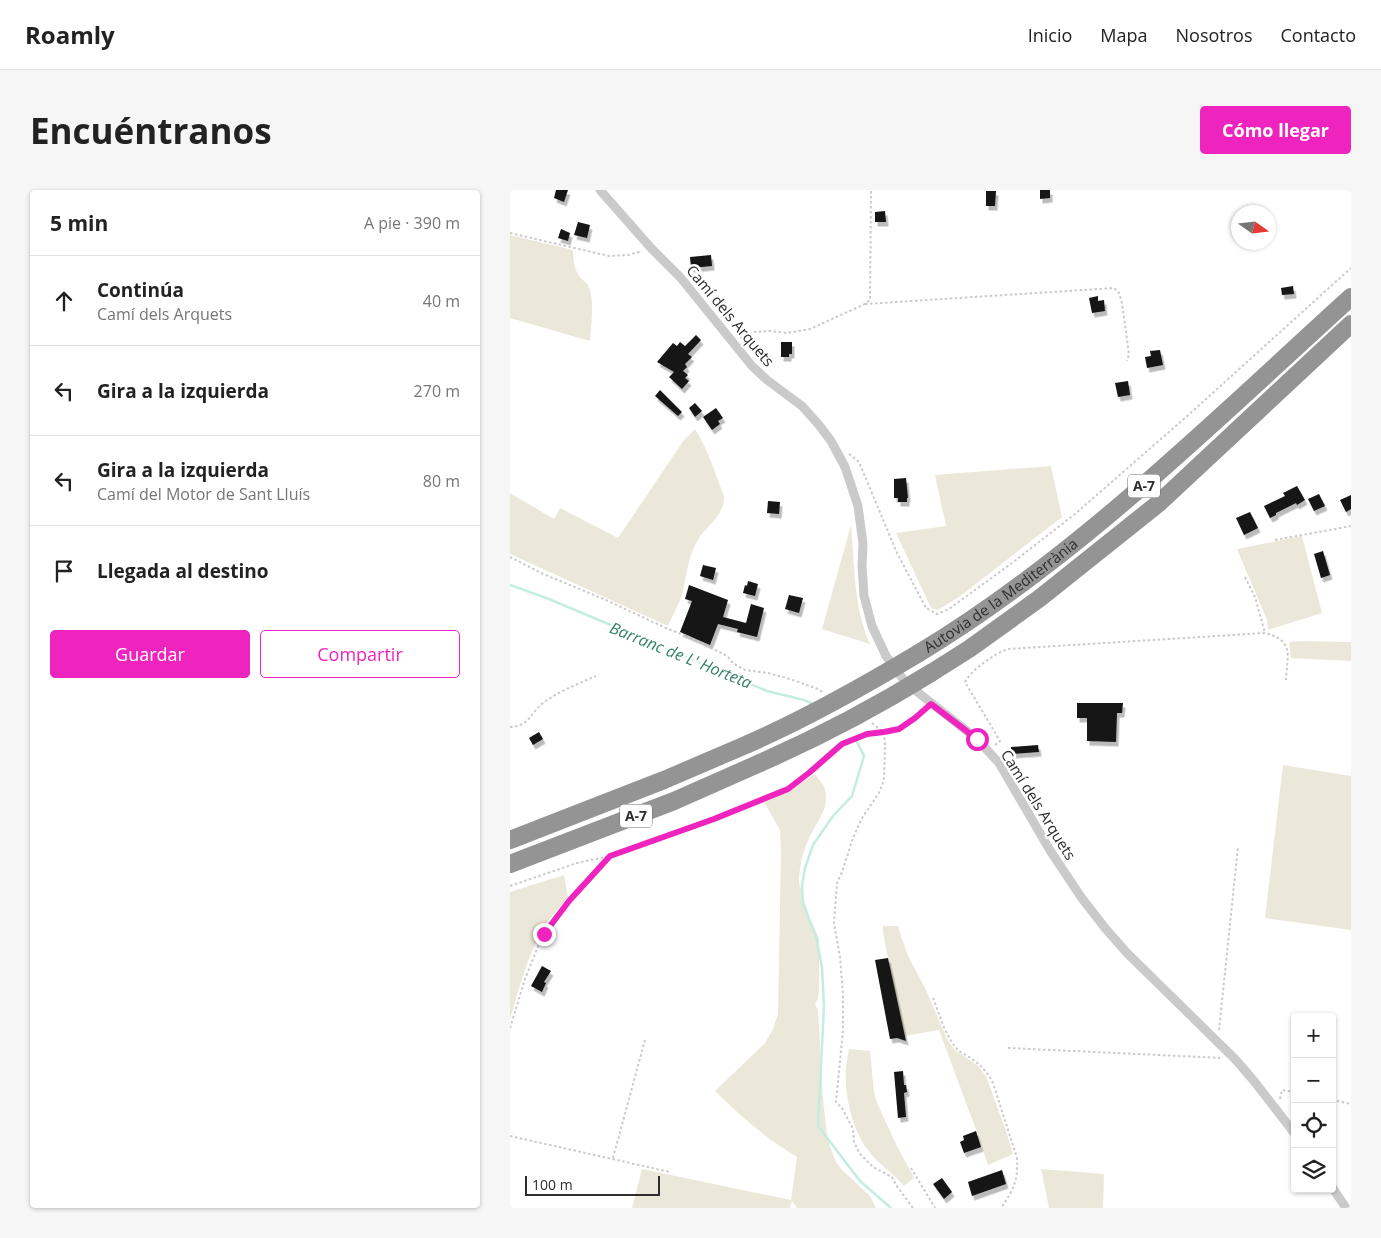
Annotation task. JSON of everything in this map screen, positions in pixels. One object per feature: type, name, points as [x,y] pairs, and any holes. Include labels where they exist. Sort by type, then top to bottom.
[{"type":"highway","name":"Autovia de la Mediterrània","points":[[510,840],[664,780],[748,744],[882,675],[949,634],[1044,567],[1143,486],[1351,297]]},
{"type":"highway","name":"Autovia de la Mediterrània","points":[[510,864],[674,801],[787,751],[888,699],[969,649],[1040,598],[1159,503],[1351,324]]},
{"type":"street","name":"Camí dels Arquets","points":[[600,190],[651,248],[680,277],[752,366],[767,380],[802,406],[819,424],[831,441],[845,467],[858,506],[863,544],[864,596],[872,626],[886,656],[906,683],[977,739],[999,763],[1051,852],[1080,897],[1127,953],[1235,1059],[1291,1129]]},
{"type":"street","points":[[1336,1193],[1346,1208]]},
{"type":"path","points":[[734,343],[754,332],[787,332],[810,328],[865,304],[870,300],[871,190]]},
{"type":"path","points":[[510,233],[609,256],[628,256],[651,248]]},
{"type":"path","points":[[831,441],[859,462],[897,553],[926,608],[936,614],[949,610],[1075,514],[1351,268]]},
{"type":"path","points":[[865,304],[1114,288],[1119,294],[1122,303],[1129,354],[1127,361]]},
{"type":"path","points":[[1275,540],[1351,526]]},
{"type":"path","points":[[510,558],[606,600],[668,630],[695,640],[727,656],[733,663],[745,670],[768,673],[790,679],[827,695]]},
{"type":"path","points":[[1246,577],[1255,597],[1265,633]]},
{"type":"path","points":[[987,750],[1000,741],[965,682],[969,675],[1002,650],[1008,648],[1265,633],[1279,638],[1287,647],[1286,680]]},
{"type":"path","points":[[510,727],[525,723],[542,703],[566,689],[596,676]]},
{"type":"path","points":[[510,886],[577,863],[610,856],[771,797],[788,789],[842,744],[867,734],[899,729],[931,704]]},
{"type":"path","points":[[868,720],[884,732],[884,780],[879,792],[862,818],[837,882],[834,923],[840,957],[843,1030],[836,1102],[842,1108],[852,1129],[854,1142],[860,1154],[873,1167],[892,1177],[914,1208]]},
{"type":"path","points":[[1218,1043],[1238,847]]},
{"type":"path","points":[[510,1028],[525,979],[544,934],[569,901],[610,856]]},
{"type":"path","points":[[932,998],[954,1045],[961,1053],[980,1065],[987,1072],[993,1083],[1017,1158],[1015,1184],[1001,1208]]},
{"type":"path","points":[[613,1158],[645,1040]]},
{"type":"path","points":[[1008,1048],[1235,1059]]},
{"type":"path","points":[[1274,1107],[1281,1097],[1282,1090],[1291,1091]]},
{"type":"path","points":[[1336,1101],[1351,1104]]},
{"type":"path","points":[[510,1136],[670,1172]]},
{"type":"path","points":[[911,1168],[935,1208]]},
{"type":"shaded area","points":[[510,235],[573,250],[576,271],[588,285],[590,291],[592,313],[590,341],[510,318]]},
{"type":"shaded area","points":[[695,429],[711,462],[724,496],[724,502],[719,514],[695,545],[681,598],[668,626],[510,554],[510,493],[552,518],[555,518],[560,508],[618,538],[684,440]]},
{"type":"shaded area","points":[[1051,466],[1062,517],[959,597],[938,610],[931,608],[896,533],[946,526],[935,475]]},
{"type":"shaded area","points":[[851,525],[860,615],[870,644],[822,629]]},
{"type":"shaded area","points":[[1302,536],[1322,613],[1268,630],[1267,620],[1237,549]]},
{"type":"shaded area","points":[[1289,642],[1351,642],[1351,661],[1291,658]]},
{"type":"shaded area","points":[[1283,765],[1351,776],[1351,930],[1265,918]]},
{"type":"shaded area","points":[[815,774],[824,788],[826,803],[805,848],[799,883],[811,922],[819,938],[819,992],[815,1004],[818,1010],[823,1100],[827,1134],[836,1162],[870,1196],[876,1208],[797,1208],[792,1201],[790,1208],[632,1208],[642,1169],[791,1200],[797,1157],[754,1127],[715,1091],[765,1043],[773,1029],[778,1014],[780,830],[764,802]]},
{"type":"shaded area","points":[[564,875],[568,897],[546,924],[534,946],[510,1019],[510,892]]},
{"type":"shaded area","points":[[883,926],[898,926],[908,956],[925,988],[948,1041],[955,1050],[977,1065],[986,1076],[1013,1154],[988,1165],[939,1030],[904,1036]]},
{"type":"shaded area","points":[[849,1049],[870,1051],[874,1092],[877,1103],[914,1178],[904,1186],[872,1155],[863,1143],[855,1126],[846,1088],[846,1068]]},
{"type":"shaded area","points":[[1041,1169],[1104,1174],[1103,1208],[1049,1208]]},
{"type":"building","points":[[556,190],[568,190],[564,202],[554,198]]},
{"type":"building","points":[[1040,190],[1050,190],[1050,198],[1040,199]]},
{"type":"building","points":[[986,191],[996,191],[995,206],[986,206]]},
{"type":"building","points":[[885,211],[886,222],[875,222],[875,212]]},
{"type":"building","points":[[578,222],[590,225],[587,238],[574,235]]},
{"type":"building","points":[[561,229],[570,233],[568,241],[558,238]]},
{"type":"building","points":[[711,255],[712,266],[691,268],[690,257]]},
{"type":"building","points":[[1293,286],[1294,294],[1282,295],[1281,288]]},
{"type":"building","points":[[1098,296],[1098,301],[1104,300],[1105,311],[1092,313],[1089,298]]},
{"type":"building","points":[[696,335],[701,340],[688,354],[692,357],[685,364],[687,367],[683,371],[688,375],[685,378],[689,381],[682,389],[669,377],[674,372],[657,362],[673,343],[677,346],[680,342],[685,346]]},
{"type":"building","points":[[781,342],[792,342],[792,354],[789,354],[789,357],[781,357]]},
{"type":"building","points":[[1160,350],[1163,365],[1147,368],[1145,357],[1151,356],[1150,351]]},
{"type":"building","points":[[1128,381],[1130,395],[1118,397],[1115,383]]},
{"type":"building","points":[[660,390],[682,412],[678,416],[655,396]]},
{"type":"building","points":[[695,403],[702,411],[695,417],[689,408]]},
{"type":"building","points":[[716,408],[723,418],[718,421],[720,424],[712,430],[703,417]]},
{"type":"building","points":[[906,478],[907,502],[898,502],[898,498],[894,498],[894,479]]},
{"type":"building","points":[[1297,486],[1305,500],[1276,513],[1276,515],[1270,518],[1264,506],[1285,496],[1283,493]]},
{"type":"building","points":[[1319,494],[1325,506],[1314,511],[1308,499]]},
{"type":"building","points":[[1351,495],[1351,509],[1346,512],[1340,500]]},
{"type":"building","points":[[768,501],[780,502],[779,514],[767,513]]},
{"type":"building","points":[[1250,512],[1258,528],[1244,535],[1236,518]]},
{"type":"building","points":[[1323,551],[1330,575],[1321,578],[1314,554]]},
{"type":"building","points":[[703,565],[716,568],[713,580],[700,576]]},
{"type":"building","points":[[748,581],[758,584],[755,596],[743,593]]},
{"type":"building","points":[[689,585],[728,600],[723,617],[746,623],[751,604],[764,608],[757,637],[737,632],[738,629],[718,624],[710,645],[680,632],[692,601],[685,599]]},
{"type":"building","points":[[789,595],[803,598],[799,613],[785,609]]},
{"type":"building","points":[[1077,703],[1123,703],[1122,713],[1117,713],[1116,742],[1087,741],[1087,718],[1077,718]]},
{"type":"building","points":[[539,732],[543,739],[533,745],[529,738]]},
{"type":"building","points":[[1038,745],[1039,752],[1011,754],[1011,747]]},
{"type":"building","points":[[888,958],[906,1041],[897,1038],[890,1039],[875,960]]},
{"type":"building","points":[[542,966],[551,971],[544,982],[546,983],[542,992],[531,986]]},
{"type":"building","points":[[903,1071],[904,1085],[906,1085],[907,1092],[904,1093],[906,1117],[898,1118],[894,1072]]},
{"type":"building","points":[[976,1131],[981,1147],[964,1153],[960,1142],[964,1140],[963,1136]]},
{"type":"building","points":[[1002,1170],[1006,1184],[972,1196],[968,1182]]},
{"type":"building","points":[[942,1178],[952,1192],[944,1199],[933,1184]]},
{"type":"waterway","name":"Barranc de L' Horteta","points":[[510,585],[549,599],[767,691],[813,704]]},
{"type":"waterway","points":[[857,742],[864,756],[852,796],[833,816],[813,845],[805,868],[802,885],[803,904],[816,936],[822,967],[824,1006],[818,1126],[860,1181],[891,1208]]},
{"type":"route","points":[[544,934],[569,901],[610,856],[714,819],[788,789],[842,744],[855,738],[867,734],[899,729],[931,704],[977,739]]}]
